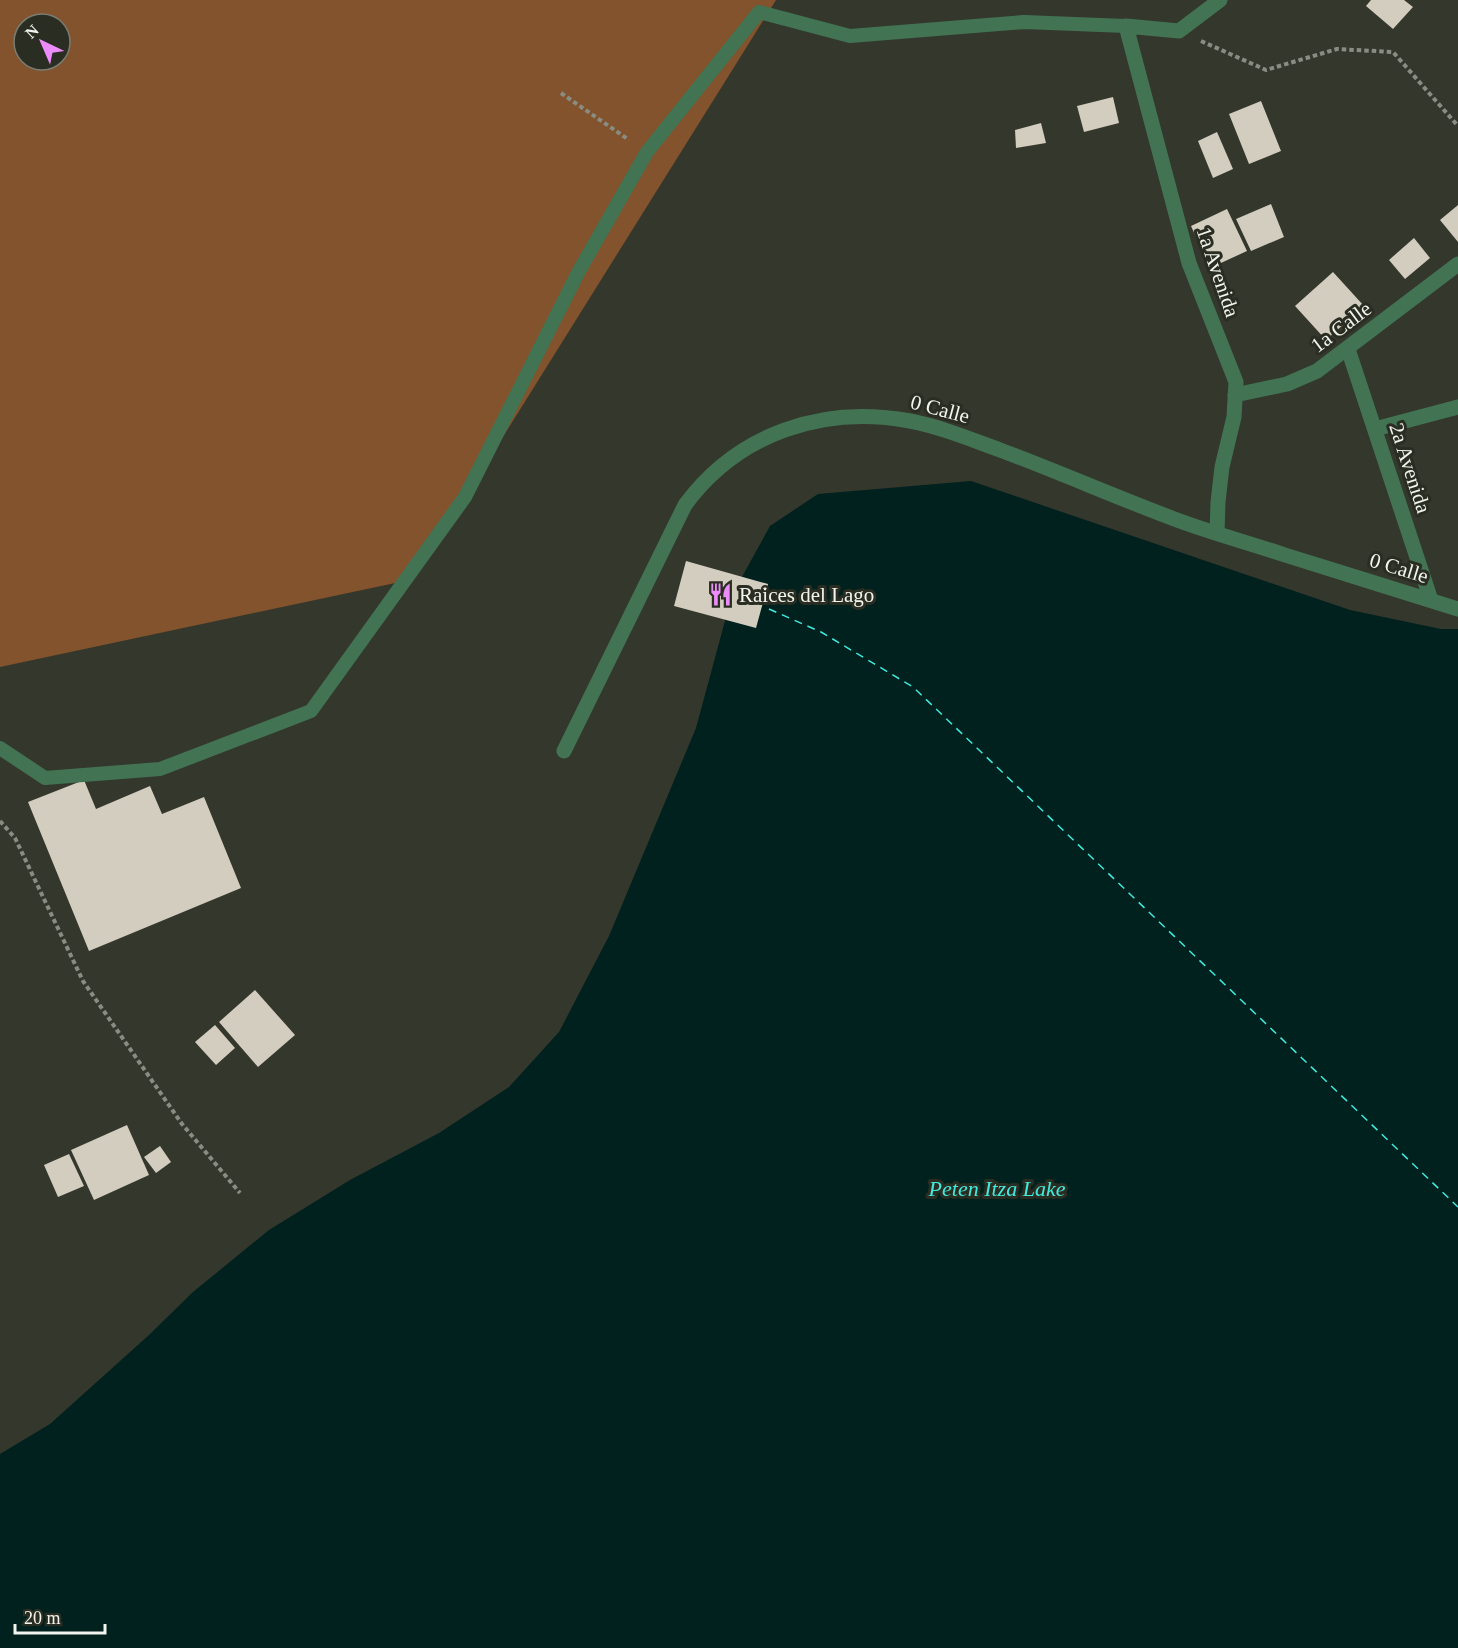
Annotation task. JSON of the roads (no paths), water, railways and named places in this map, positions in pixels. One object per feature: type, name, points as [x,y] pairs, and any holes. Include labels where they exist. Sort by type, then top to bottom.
[{"type":"street","points":[[1126,26],[1179,30],[1220,0]]},
{"type":"street","name":"1a Avenida","points":[[1126,26],[1189,263],[1236,382],[1234,417],[1222,467],[1217,533]]},
{"type":"street","name":"1a Calle","points":[[1235,395],[1287,384],[1317,371],[1458,264]]},
{"type":"street","name":"2a Avenida","points":[[1348,349],[1431,600]]},
{"type":"street","points":[[1375,429],[1458,407]]},
{"type":"street","name":"0 Calle","points":[[564,750],[685,505],[697,488],[736,454],[789,427],[820,420],[845,417],[907,420],[933,426],[1041,465],[1178,520],[1458,609]]},
{"type":"lane","points":[[0,748],[45,778],[160,769],[311,711],[465,497],[579,271],[647,152],[767,0]]},
{"type":"lane","points":[[759,12],[849,36],[1024,22],[1126,26]]},
{"type":"water","name":"Peten Itza Lake","points":[[971,481],[1350,610],[1441,629],[1458,629],[1458,1648],[0,1648],[0,1454],[50,1424],[193,1292],[269,1230],[350,1180],[439,1133],[509,1087],[559,1032],[609,936],[696,728],[732,595],[770,526],[818,494]]},
{"type":"place","name":"Raices del Lago","points":[[721,595]]}]
